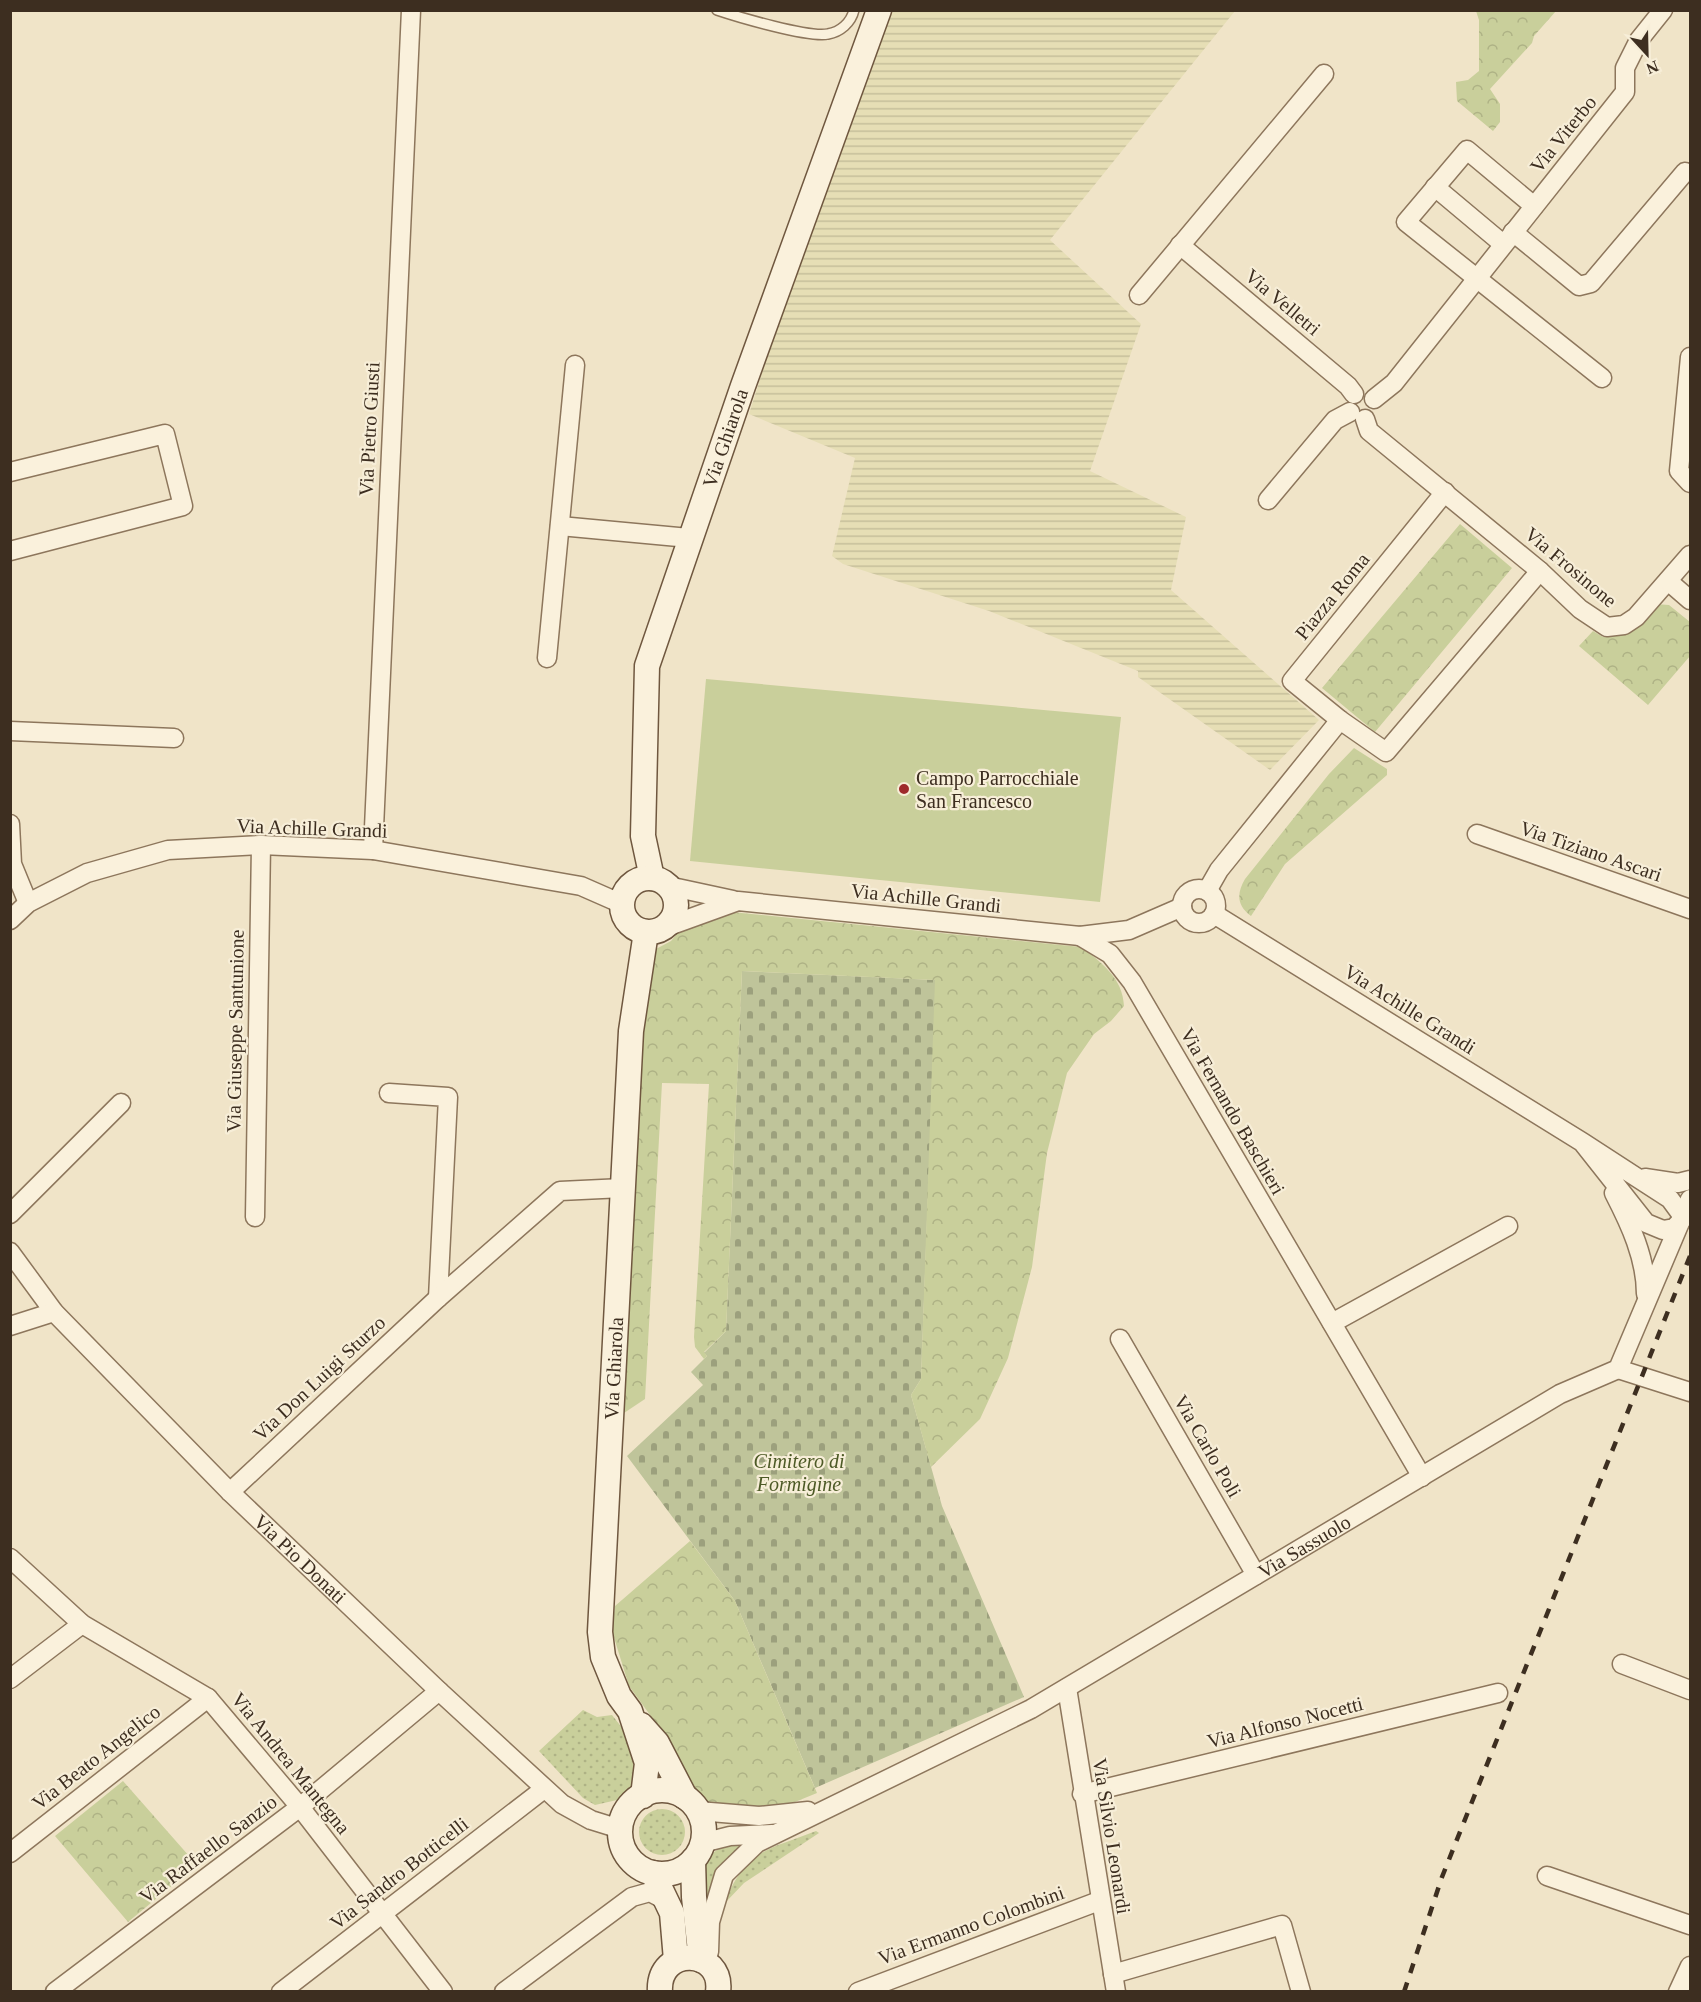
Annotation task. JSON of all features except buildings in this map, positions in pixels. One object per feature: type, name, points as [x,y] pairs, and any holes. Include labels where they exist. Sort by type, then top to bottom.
[{"type":"street","name":"Via Pietro Giusti","points":[[373,850],[411,10]]},
{"type":"street","name":"Via Ghiarola","points":[[643,1796],[647,1763],[630,1711],[611,1681],[603,1657],[600,1632],[631,1031],[656,930],[676,911],[676,903],[660,882],[643,836],[647,666],[689,538],[879,10]]},
{"type":"street","name":"Via Viterbo","points":[[1356,408],[1365,392],[1374,399],[1394,383],[1625,92],[1625,68],[1639,40],[1664,10]]},
{"type":"street","points":[[1139,295],[1324,74]]},
{"type":"street","points":[[1534,206],[1467,150],[1406,222],[1602,378]]},
{"type":"street","points":[[1435,188],[1579,286],[1584,287],[1591,283],[1685,172]]},
{"type":"street","name":"Via Velletri","points":[[1180,246],[1348,386],[1356,408],[1370,431],[1445,492]]},
{"type":"street","points":[[1690,357],[1679,471],[1690,483]]},
{"type":"street","points":[[547,658],[575,365]]},
{"type":"street","points":[[1268,500],[1335,420],[1356,408]]},
{"type":"street","points":[[10,472],[165,435],[183,506],[10,551]]},
{"type":"street","name":"Via Frosinone","points":[[1445,492],[1540,570],[1580,609],[1606,627],[1624,625],[1636,617],[1690,555]]},
{"type":"street","name":"Piazza Roma","points":[[1445,492],[1292,681],[1340,720],[1386,752],[1540,570]]},
{"type":"street","points":[[560,526],[689,538]]},
{"type":"street","points":[[1668,581],[1690,600]]},
{"type":"street","points":[[1207,891],[1219,870],[1340,720]]},
{"type":"street","points":[[10,731],[174,738]]},
{"type":"street","points":[[10,824],[12,864],[28,903]]},
{"type":"street","name":"Via Tiziano Ascari","points":[[1477,834],[1690,909]]},
{"type":"street","name":"Via Achille Grandi","points":[[10,920],[28,903],[87,873],[168,850],[261,845],[373,850],[581,886],[622,903]]},
{"type":"street","name":"Via Giuseppe Santunione","points":[[255,1217],[261,845]]},
{"type":"street","points":[[656,930],[631,925],[623,911],[622,903],[629,888],[643,879],[738,901]]},
{"type":"street","points":[[1197,888],[1207,891],[1216,904],[1214,914],[1206,921],[1195,922],[1186,917],[1182,908],[1187,893],[1197,888]]},
{"type":"street","name":"Via Achille Grandi","points":[[656,930],[698,913],[738,901],[1080,936],[1129,930],[1182,908]]},
{"type":"street","name":"Via Achille Grandi","points":[[1214,914],[1582,1142],[1670,1199],[1681,1214],[1680,1221],[1674,1228],[1668,1230],[1652,1227],[1604,1172],[1582,1142]]},
{"type":"street","name":"Via Fernando Baschieri","points":[[1080,936],[1110,954],[1132,982],[1422,1477]]},
{"type":"street","points":[[389,1093],[448,1097],[438,1298]]},
{"type":"street","points":[[10,1214],[121,1103]]},
{"type":"street","name":"Via Achille Grandi","points":[[1604,1172],[1640,1253],[1646,1276],[1646,1297]]},
{"type":"street","name":"Via Achille Grandi","points":[[1634,1175],[1668,1182],[1690,1180]]},
{"type":"street","name":"Via Don Luigi Sturzo","points":[[230,1492],[438,1298],[560,1191],[623,1188]]},
{"type":"street","points":[[1690,1199],[1646,1297],[1618,1369],[1690,1392]]},
{"type":"street","points":[[1332,1323],[1508,1226]]},
{"type":"street","name":"Via Pio Donati","points":[[10,1252],[54,1312],[230,1492],[439,1691],[562,1804],[591,1820],[620,1829]]},
{"type":"street","points":[[10,1326],[54,1312]]},
{"type":"street","name":"Via Carlo Poli","points":[[1120,1339],[1256,1575]]},
{"type":"street","name":"Via Sassuolo","points":[[706,1963],[710,1922],[724,1875],[757,1844],[827,1807],[1005,1724],[1560,1394],[1618,1369]]},
{"type":"street","name":"Via Andrea Mantegna","points":[[10,1558],[82,1624],[208,1698],[300,1808],[443,1992]]},
{"type":"street","points":[[10,1679],[82,1624]]},
{"type":"street","points":[[1622,1664],[1690,1690]]},
{"type":"street","name":"Via Silvio Leonardi","points":[[1067,1688],[1082,1794],[1115,1983]]},
{"type":"street","name":"Via Raffaello Sanzio","points":[[55,1992],[300,1808],[439,1691]]},
{"type":"street","name":"Via Alfonso Nocetti","points":[[1082,1794],[1498,1693]]},
{"type":"street","name":"Via Beato Angelico","points":[[10,1852],[208,1698]]},
{"type":"street","points":[[630,1711],[657,1743],[704,1832],[698,1852],[706,1963],[717,1978],[718,1992]]},
{"type":"street","name":"Via Sandro Botticelli","points":[[281,1992],[544,1789]]},
{"type":"street","points":[[691,1804],[667,1791],[643,1796],[626,1811],[620,1829],[626,1854],[638,1866],[653,1873],[671,1873],[698,1852],[730,1836],[775,1834]]},
{"type":"street","name":"Via Sassuolo","points":[[691,1804],[733,1815],[785,1815],[827,1807]]},
{"type":"street","points":[[653,1873],[667,1901],[676,1937],[661,1980]]},
{"type":"street","points":[[1547,1876],[1690,1925]]},
{"type":"street","points":[[504,1992],[632,1897],[650,1892],[667,1901]]},
{"type":"street","name":"Via Ermanno Colombini","points":[[858,1992],[1100,1901]]},
{"type":"street","points":[[1115,1983],[1282,1925],[1301,1992]]},
{"type":"street","points":[[661,1980],[686,1957],[706,1963]]},
{"type":"street","points":[[1678,1992],[1690,1966]]},
{"type":"lane","points":[[717,10],[754,22],[826,35],[843,29],[854,10]]},
{"type":"shaded area","points":[[892,11],[1235,11],[1050,240],[1141,324],[1090,471],[1186,517],[1171,590],[1319,720],[1270,770],[1138,677],[1138,671],[989,611],[843,564],[832,556],[855,458],[749,414],[826,170]]},
{"type":"green space","points":[[1476,11],[1556,11],[1534,36],[1532,43],[1490,89],[1500,104],[1500,122],[1493,131],[1457,101],[1456,82],[1468,80],[1479,71],[1479,20]]},
{"type":"green space","points":[[1460,524],[1512,568],[1375,732],[1322,688]]},
{"type":"green space","points":[[1655,604],[1669,605],[1690,622],[1690,656],[1648,705],[1579,646],[1593,631],[1603,637],[1621,635]]},
{"type":"green space","name":"Campo Parrocchiale San Francesco","points":[[706,679],[1121,717],[1100,902],[690,861]]},
{"type":"green space","points":[[1354,748],[1387,769],[1387,775],[1285,864],[1251,916],[1243,908],[1239,899],[1240,889],[1245,879],[1329,774]]},
{"type":"green space","points":[[712,910],[1081,947],[1110,972],[1120,987],[1124,1006],[1111,1021],[1094,1034],[1067,1073],[1047,1153],[1032,1267],[1008,1358],[980,1419],[931,1467],[911,1395],[921,1379],[935,980],[742,971],[726,1331],[704,1352],[707,1356],[704,1359],[695,1347],[694,1337],[709,1084],[662,1083],[645,1399],[618,1417],[647,962],[656,949],[671,941],[686,923]]},
{"type":"green space","name":"Cimitero di Formigine","points":[[742,971],[936,980],[921,1379],[911,1395],[942,1506],[1024,1697],[815,1788],[735,1601],[627,1456],[703,1385],[691,1372],[707,1356],[704,1353],[726,1331]]},
{"type":"green space","points":[[690,1541],[735,1601],[817,1793],[790,1804],[763,1809],[710,1803],[697,1796],[666,1737],[629,1686],[612,1631],[615,1606]]},
{"type":"green space","points":[[583,1710],[597,1717],[612,1715],[634,1743],[636,1783],[617,1800],[595,1805],[583,1798],[539,1751]]},
{"type":"green space","points":[[123,1781],[197,1865],[128,1922],[55,1836]]},
{"type":"green space","points":[[662,1809],[671,1810],[678,1816],[684,1823],[684,1841],[678,1848],[671,1854],[662,1855],[653,1854],[646,1848],[640,1841],[639,1832],[640,1823],[646,1816],[653,1810]]},
{"type":"green space","points":[[816,1831],[819,1833],[744,1883],[724,1904],[741,1872],[760,1854]]},
{"type":"green space","points":[[734,1842],[741,1845],[725,1862],[709,1898],[702,1878],[705,1862],[716,1851]]},
{"type":"railway","points":[[1404,1992],[1442,1877],[1690,1256]]},
{"type":"place","name":"Campo Parrocchiale San Francesco","points":[[904,789]]}]
